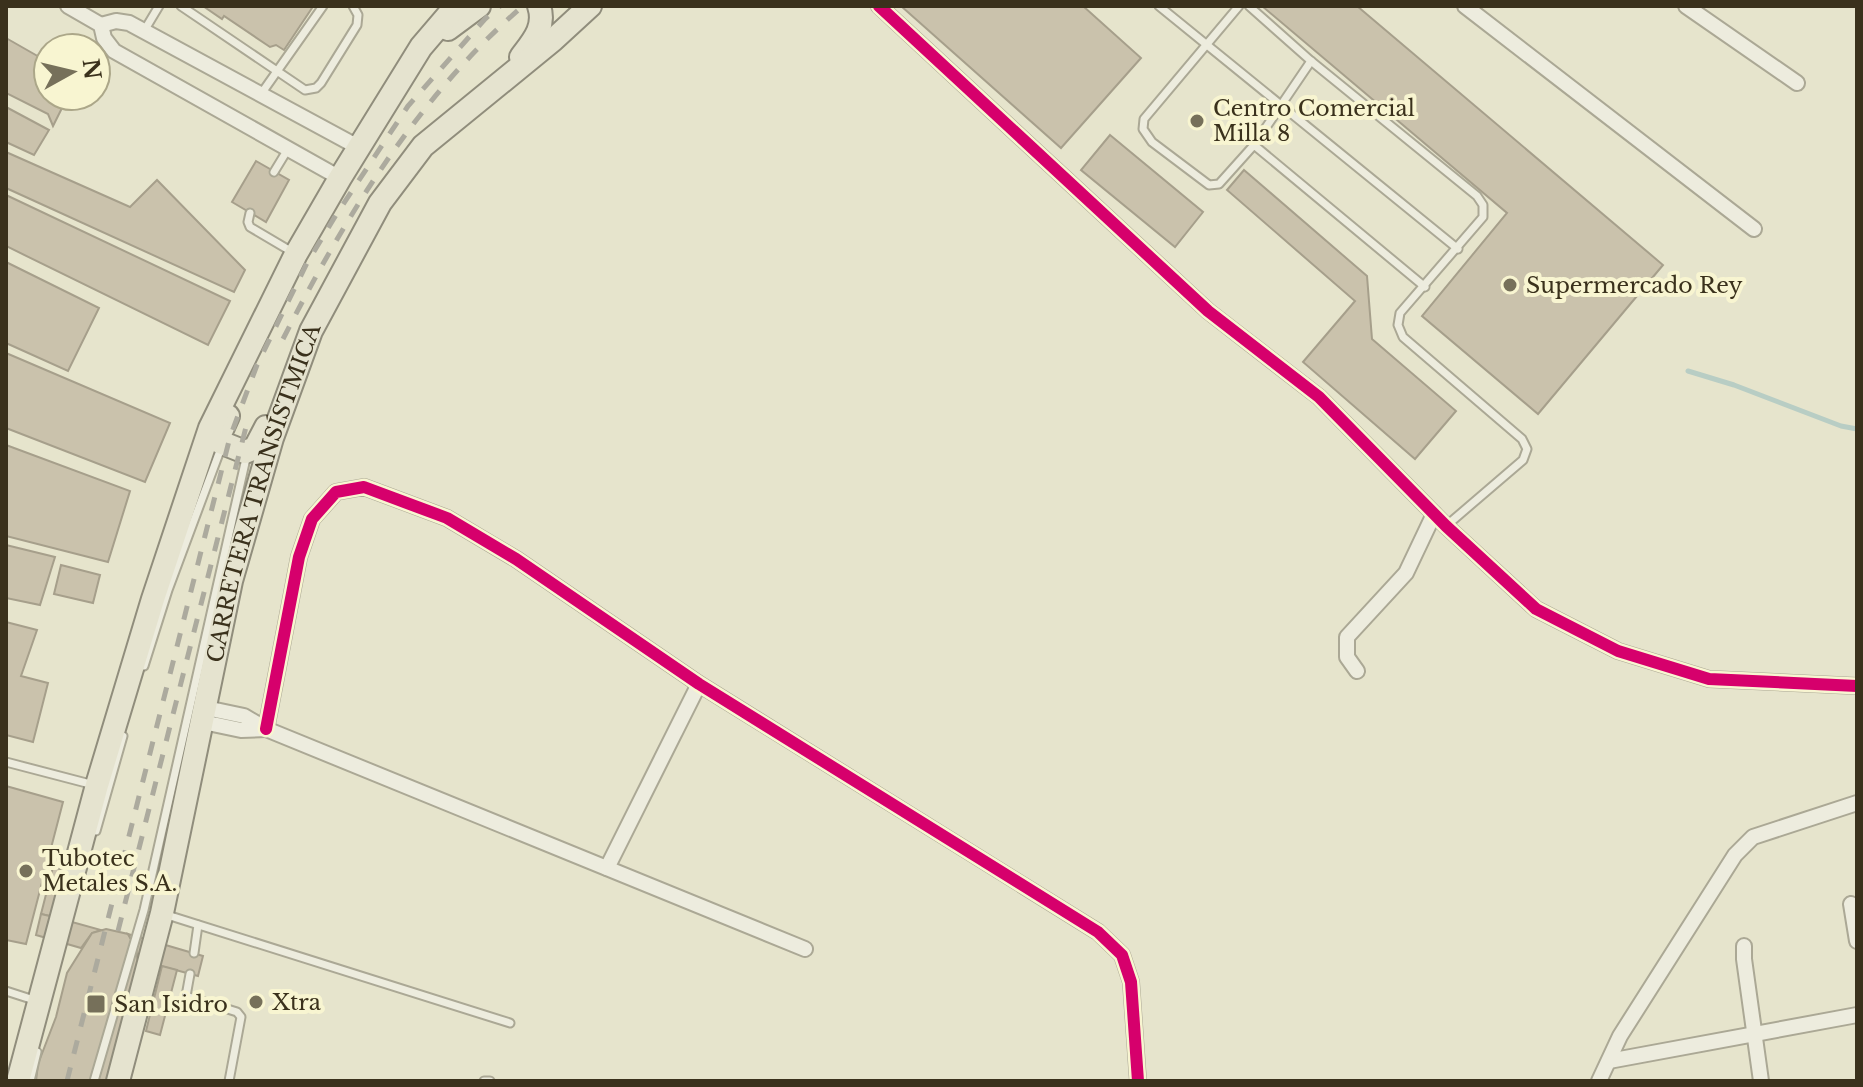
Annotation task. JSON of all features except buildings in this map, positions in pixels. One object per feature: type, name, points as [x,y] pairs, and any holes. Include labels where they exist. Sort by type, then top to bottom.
[{"type":"main road","points":[[18,1081],[45,999],[97,785],[153,599],[210,428],[296,254],[358,147],[421,47],[456,6]]},
{"type":"main road","points":[[421,47],[479,6]]},
{"type":"main road","points":[[506,77],[538,33],[541,21],[539,6]]},
{"type":"main road","name":"CARRETERA TRANSÍSTMICA","points":[[118,1081],[162,913],[231,581],[272,438],[311,331],[380,203],[423,146],[590,6]]},
{"type":"main road","points":[[311,331],[257,446],[247,452],[222,444],[219,440],[222,431],[289,284],[341,186],[340,178]]},
{"type":"street","points":[[879,6],[1208,311],[1319,397],[1446,526],[1536,609],[1618,651],[1709,679],[1857,686]]},
{"type":"street","points":[[1465,6],[1754,229]]},
{"type":"street","points":[[1686,6],[1797,83]]},
{"type":"street","points":[[71,7],[101,25],[116,21],[129,23],[358,147]]},
{"type":"street","points":[[101,25],[104,38],[114,51],[340,178]]},
{"type":"street","points":[[266,729],[299,557],[312,519],[336,492],[364,487],[389,494],[447,518],[516,559],[699,684],[1098,932],[1122,955],[1131,982],[1138,1081]]},
{"type":"street","points":[[1357,671],[1347,657],[1347,637],[1406,573],[1434,514]]},
{"type":"street","points":[[607,868],[699,684]]},
{"type":"street","points":[[205,715],[241,730],[266,729],[805,949]]},
{"type":"street","points":[[1599,1081],[1620,1036],[1735,855],[1753,837],[1857,803]]},
{"type":"street","points":[[1851,904],[1857,941]]},
{"type":"street","points":[[1744,946],[1761,1081]]},
{"type":"street","points":[[1609,1061],[1857,1015]]},
{"type":"lane","points":[[144,31],[159,6]]},
{"type":"lane","points":[[181,6],[305,90],[316,88],[357,25],[358,15],[353,6]]},
{"type":"lane","points":[[261,94],[323,6]]},
{"type":"lane","points":[[1159,6],[1458,249]]},
{"type":"lane","points":[[1239,6],[1144,119],[1143,129],[1152,142],[1209,185],[1219,184],[1254,145],[1311,61]]},
{"type":"lane","points":[[1249,6],[1311,61],[1477,196],[1483,205],[1483,217],[1400,313],[1398,325],[1403,337],[1522,439],[1527,449],[1523,460],[1446,526]]},
{"type":"lane","points":[[1254,145],[1425,287]]},
{"type":"lane","points":[[274,172],[288,149]]},
{"type":"lane","points":[[250,213],[250,227],[296,254]]},
{"type":"lane","points":[[141,675],[168,590],[222,444]]},
{"type":"lane","points":[[94,1081],[144,910],[247,452]]},
{"type":"lane","points":[[95,834],[124,732]]},
{"type":"lane","points":[[6,762],[97,785]]},
{"type":"lane","points":[[6,991],[45,999],[75,904]]},
{"type":"lane","points":[[162,913],[510,1023]]},
{"type":"lane","points":[[194,953],[198,925]]},
{"type":"lane","points":[[190,974],[186,996],[237,1012],[241,1017],[229,1081]]},
{"type":"lane","points":[[30,1081],[40,1039]]},
{"type":"lane","points":[[484,1081],[490,1081]]},
{"type":"waterway","points":[[1688,371],[1857,429]]},
{"type":"railway","points":[[67,1081],[230,437],[257,365],[307,263],[408,106],[500,6]]},
{"type":"railway","points":[[283,339],[332,248],[387,160],[450,79],[523,6]]},
{"type":"railway","points":[[118,931],[246,427]]},
{"type":"cycle path","points":[[879,6],[1208,311],[1319,397],[1446,526],[1536,609],[1618,651],[1709,679],[1857,686]]},
{"type":"cycle path","points":[[266,729],[299,557],[312,519],[336,492],[364,487],[447,518],[516,559],[699,684],[1098,932],[1122,955],[1131,982],[1138,1081]]},
{"type":"place","name":"Centro Comercial Milla 8","points":[[1197,121]]},
{"type":"place","name":"Supermercado Rey","points":[[1510,285]]},
{"type":"place","name":"Tubotec Metales S.A.","points":[[26,871]]},
{"type":"place","name":"Xtra","points":[[256,1002]]},
{"type":"place","name":"San Isidro","points":[[96,1004]]}]
